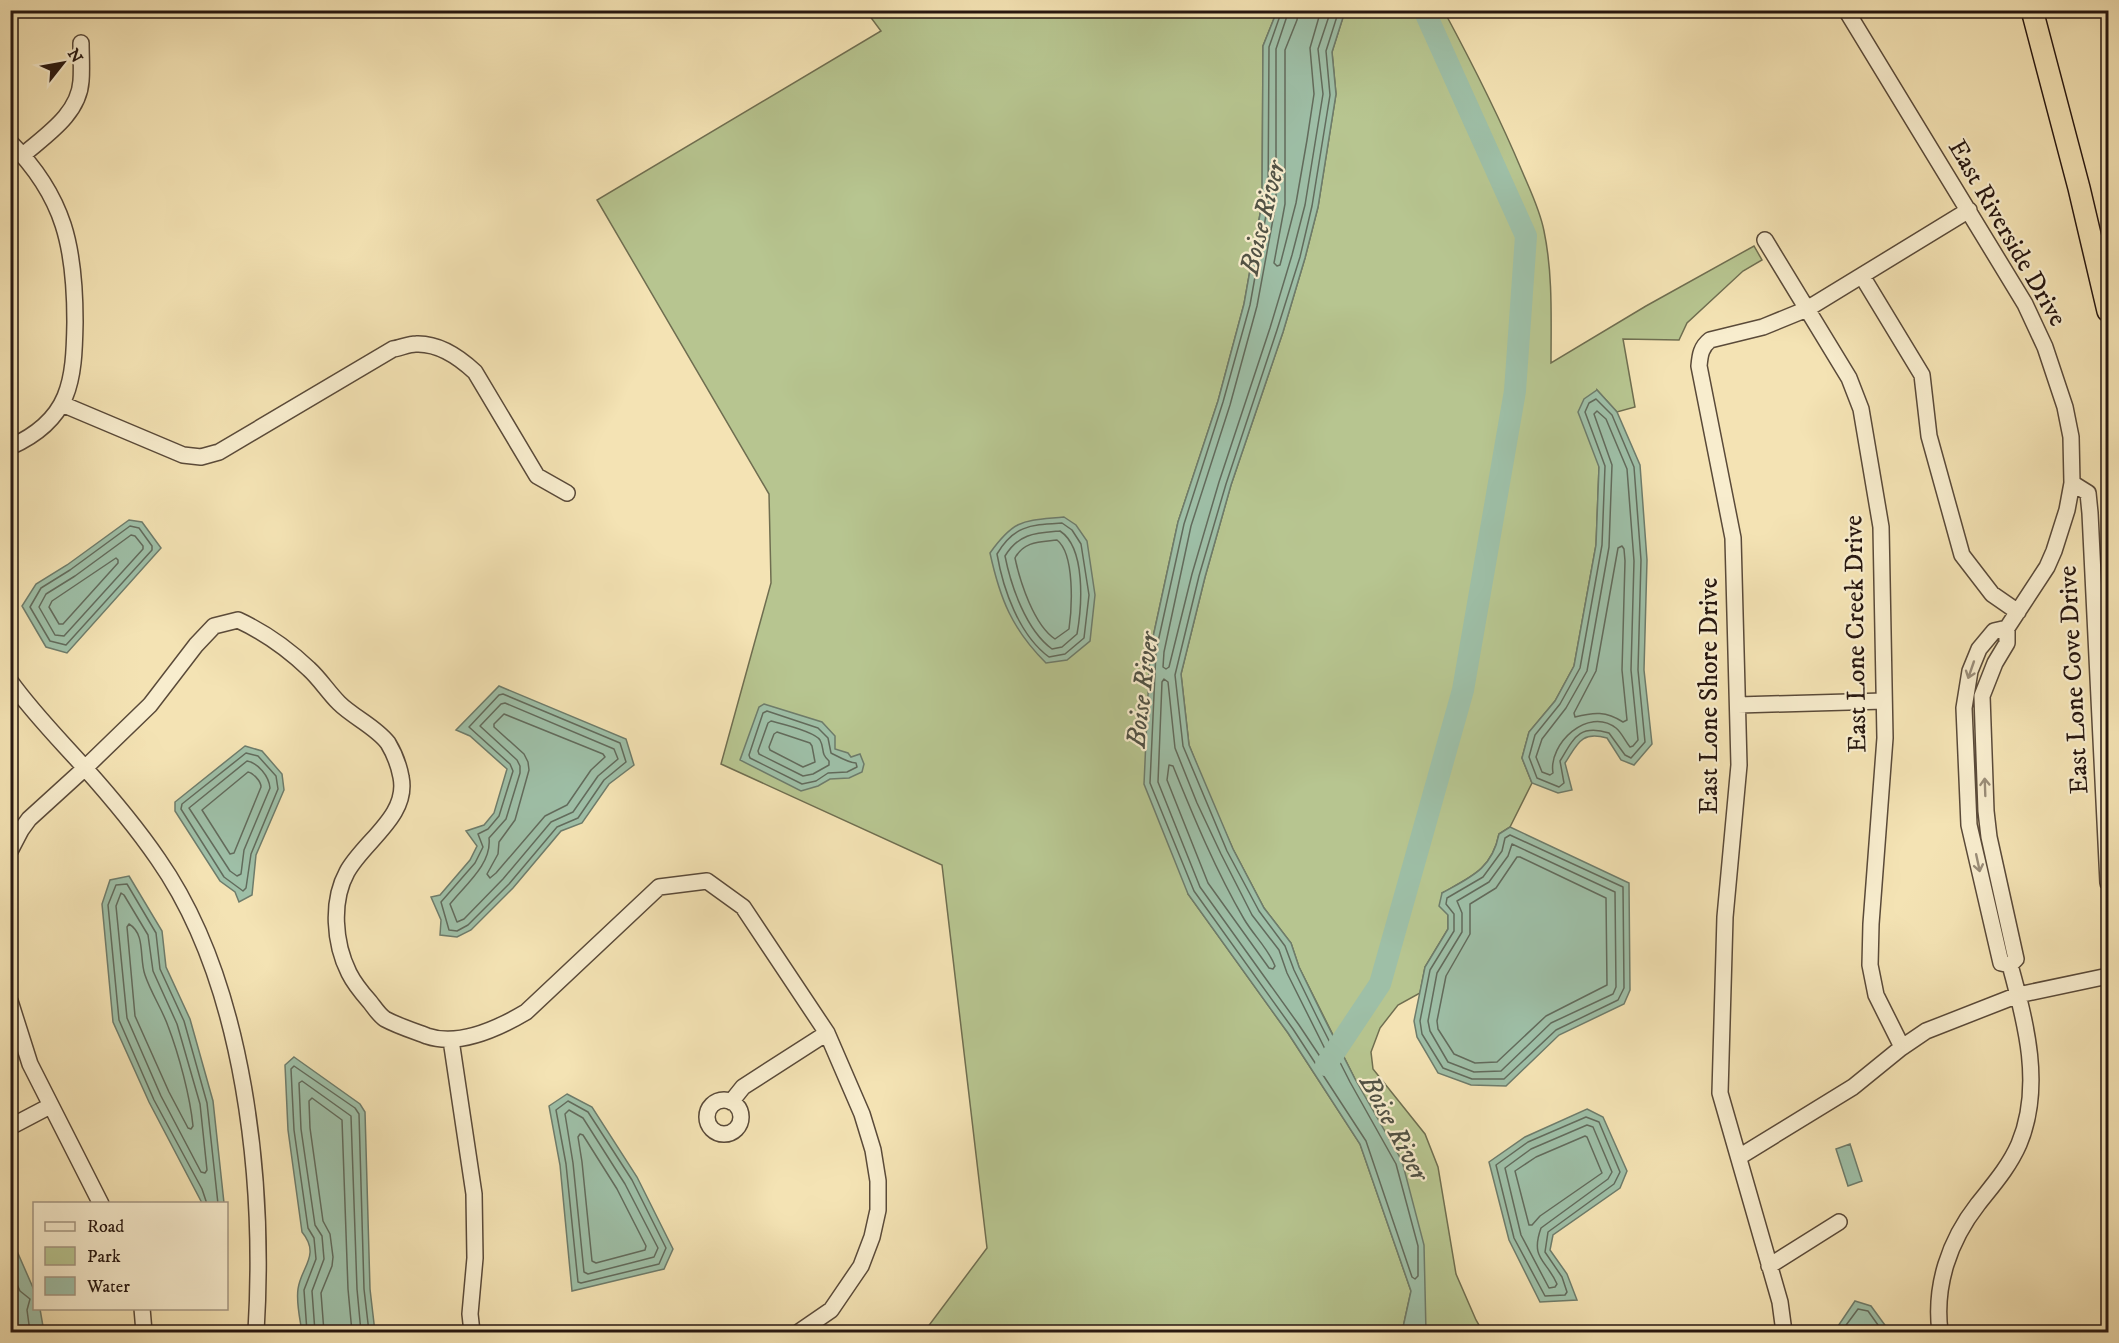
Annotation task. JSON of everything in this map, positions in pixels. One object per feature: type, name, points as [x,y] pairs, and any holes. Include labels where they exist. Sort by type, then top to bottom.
[{"type":"highway","points":[[2032,10],[2109,310]]},
{"type":"street","name":"East Riverside Drive","points":[[1846,10],[2019,294],[2045,347],[2065,407],[2071,437],[2072,483],[2067,510],[2054,551],[2007,628],[1994,632],[1979,649],[1970,671],[1964,708],[1967,798],[1971,838],[2001,963],[2010,965],[2018,995],[2029,1056],[2032,1089],[2019,1145],[1964,1223],[1953,1243],[1943,1274],[1939,1301],[1940,1332]]},
{"type":"street","points":[[23,155],[61,122],[77,98],[81,83],[81,43]]},
{"type":"street","points":[[10,142],[35,170],[57,209],[63,223],[75,281],[73,373],[70,387],[62,404],[47,424],[36,433],[10,447]]},
{"type":"street","points":[[1808,309],[1969,210]]},
{"type":"street","name":"East Lone Creek Drive","points":[[1765,240],[1849,378],[1861,409],[1881,527],[1885,738],[1870,965],[1876,995],[1902,1047]]},
{"type":"street","points":[[1862,276],[1922,375],[1929,436],[1962,555],[1992,594],[2018,612]]},
{"type":"street","name":"East Lone Shore Drive","points":[[1784,1332],[1780,1302],[1720,1093],[1725,917],[1739,765],[1738,705],[1733,538],[1699,366],[1704,344],[1719,336],[1779,322],[1808,309]]},
{"type":"street","points":[[62,404],[183,455],[201,456],[225,448],[393,349],[416,344],[440,348],[461,358],[475,372],[537,476],[567,493]]},
{"type":"street","name":"East Lone Cove Drive","points":[[2072,483],[2088,494],[2090,513],[2109,883]]},
{"type":"street","points":[[10,851],[29,819],[86,768],[150,705],[214,626],[238,620],[261,631],[310,669],[339,703],[388,743],[398,766],[402,781],[402,798],[396,811],[346,873],[338,897],[336,917],[339,944],[348,972],[383,1018],[431,1037],[451,1040],[483,1032],[509,1022],[526,1012],[659,887],[707,881],[743,907],[827,1033],[862,1114],[873,1150],[878,1181],[878,1210],[872,1238],[861,1266],[831,1310],[799,1332]]},
{"type":"street","points":[[10,681],[43,724],[86,768],[145,841],[169,876],[198,932],[224,1006],[245,1100],[255,1168],[259,1245],[256,1332]]},
{"type":"street","points":[[1738,705],[1884,701]]},
{"type":"street","points":[[1739,1157],[1853,1087],[1902,1047],[1926,1031],[2018,995],[2109,976]]},
{"type":"street","points":[[10,1001],[23,1047],[50,1106],[100,1202]]},
{"type":"street","points":[[731,1102],[743,1087],[827,1033]]},
{"type":"street","points":[[451,1040],[474,1194],[474,1258],[470,1314],[472,1332]]},
{"type":"street","points":[[10,1127],[50,1106]]},
{"type":"street","points":[[1769,1266],[1839,1222]]},
{"type":"street","points":[[142,1310],[144,1332]]},
{"type":"green space","points":[[866,11],[1277,11],[1263,46],[1262,203],[1244,304],[1218,401],[1178,522],[1150,651],[1188,894],[1288,1033],[1360,1144],[1411,1291],[1402,1332],[924,1332],[987,1248],[942,865],[721,764],[771,583],[769,494],[597,200],[881,31]]},
{"type":"green space","points":[[1345,11],[1444,11],[1495,110],[1540,215],[1547,247],[1550,280],[1551,363],[1646,306],[1754,246],[1762,260],[1743,271],[1687,323],[1679,340],[1623,339],[1635,407],[1617,412],[1597,390],[1599,467],[1596,545],[1574,666],[1555,701],[1529,732],[1522,758],[1532,783],[1510,827],[1499,834],[1491,856],[1479,871],[1442,893],[1448,915],[1448,929],[1425,967],[1420,993],[1398,1005],[1380,1028],[1371,1052],[1373,1069],[1425,1134],[1438,1167],[1456,1274],[1483,1332],[1426,1332],[1355,1079],[1299,967],[1291,943],[1264,908],[1233,849],[1210,798],[1189,745],[1181,674],[1231,485],[1283,332],[1318,207],[1336,94],[1332,52]]},
{"type":"water","name":"Boise River","points":[[1277,11],[1345,11],[1332,52],[1336,94],[1318,207],[1305,258],[1283,332],[1231,485],[1181,674],[1189,745],[1233,849],[1264,908],[1291,943],[1299,967],[1355,1079],[1402,1161],[1424,1245],[1426,1332],[1402,1332],[1411,1291],[1360,1144],[1288,1033],[1188,894],[1144,784],[1150,651],[1178,522],[1218,401],[1244,304],[1262,203],[1263,46]]},
{"type":"water","points":[[1597,390],[1617,412],[1640,465],[1647,560],[1644,670],[1652,744],[1634,765],[1621,760],[1607,738],[1591,736],[1581,740],[1565,763],[1572,790],[1558,793],[1532,783],[1522,758],[1529,732],[1555,701],[1574,666],[1596,545],[1599,467],[1578,412],[1584,399]]},
{"type":"water","points":[[1064,517],[1076,525],[1087,541],[1095,595],[1090,641],[1067,660],[1046,663],[1024,638],[1009,612],[998,585],[990,553],[1006,533],[1021,523]]},
{"type":"water","points":[[129,520],[142,522],[161,548],[67,653],[46,647],[22,606],[36,584],[67,565]]},
{"type":"water","points":[[499,686],[626,739],[634,765],[609,784],[582,823],[561,831],[513,888],[471,930],[457,937],[440,935],[441,920],[431,897],[440,895],[470,860],[477,846],[466,831],[484,825],[494,813],[507,769],[470,736],[456,730]]},
{"type":"water","points":[[764,704],[822,722],[835,736],[835,749],[848,753],[851,757],[860,754],[864,764],[862,772],[849,778],[830,779],[818,786],[801,791],[740,760],[759,707]]},
{"type":"water","points":[[245,746],[262,751],[282,774],[284,790],[256,855],[252,895],[239,902],[235,892],[220,881],[175,811],[175,802]]},
{"type":"water","points":[[1510,827],[1629,883],[1630,990],[1624,1004],[1559,1035],[1506,1086],[1471,1085],[1438,1073],[1417,1037],[1414,1021],[1425,967],[1448,929],[1448,915],[1439,906],[1442,893],[1479,871],[1491,856],[1499,834]]},
{"type":"water","points":[[129,876],[162,931],[166,967],[190,1019],[213,1101],[224,1202],[201,1202],[149,1102],[113,1022],[102,904],[110,880]]},
{"type":"water","points":[[294,1057],[360,1104],[365,1112],[370,1289],[375,1332],[302,1332],[298,1289],[310,1248],[302,1232],[288,1130],[285,1065]]},
{"type":"water","points":[[567,1094],[592,1107],[637,1177],[673,1249],[664,1269],[572,1291],[560,1165],[549,1106]]},
{"type":"water","points":[[1587,1109],[1603,1117],[1627,1171],[1620,1188],[1553,1235],[1550,1250],[1567,1274],[1577,1300],[1540,1302],[1509,1240],[1489,1162],[1525,1137]]},
{"type":"water","points":[[1850,1144],[1862,1181],[1848,1186],[1836,1149]]},
{"type":"water","points":[[11,1241],[33,1288],[33,1310],[40,1310],[44,1332],[11,1332]]},
{"type":"water","points":[[1855,1301],[1871,1306],[1890,1332],[1834,1332]]},
{"type":"waterway","points":[[1326,1065],[1380,984],[1463,690],[1515,391],[1526,236],[1424,10]]}]
